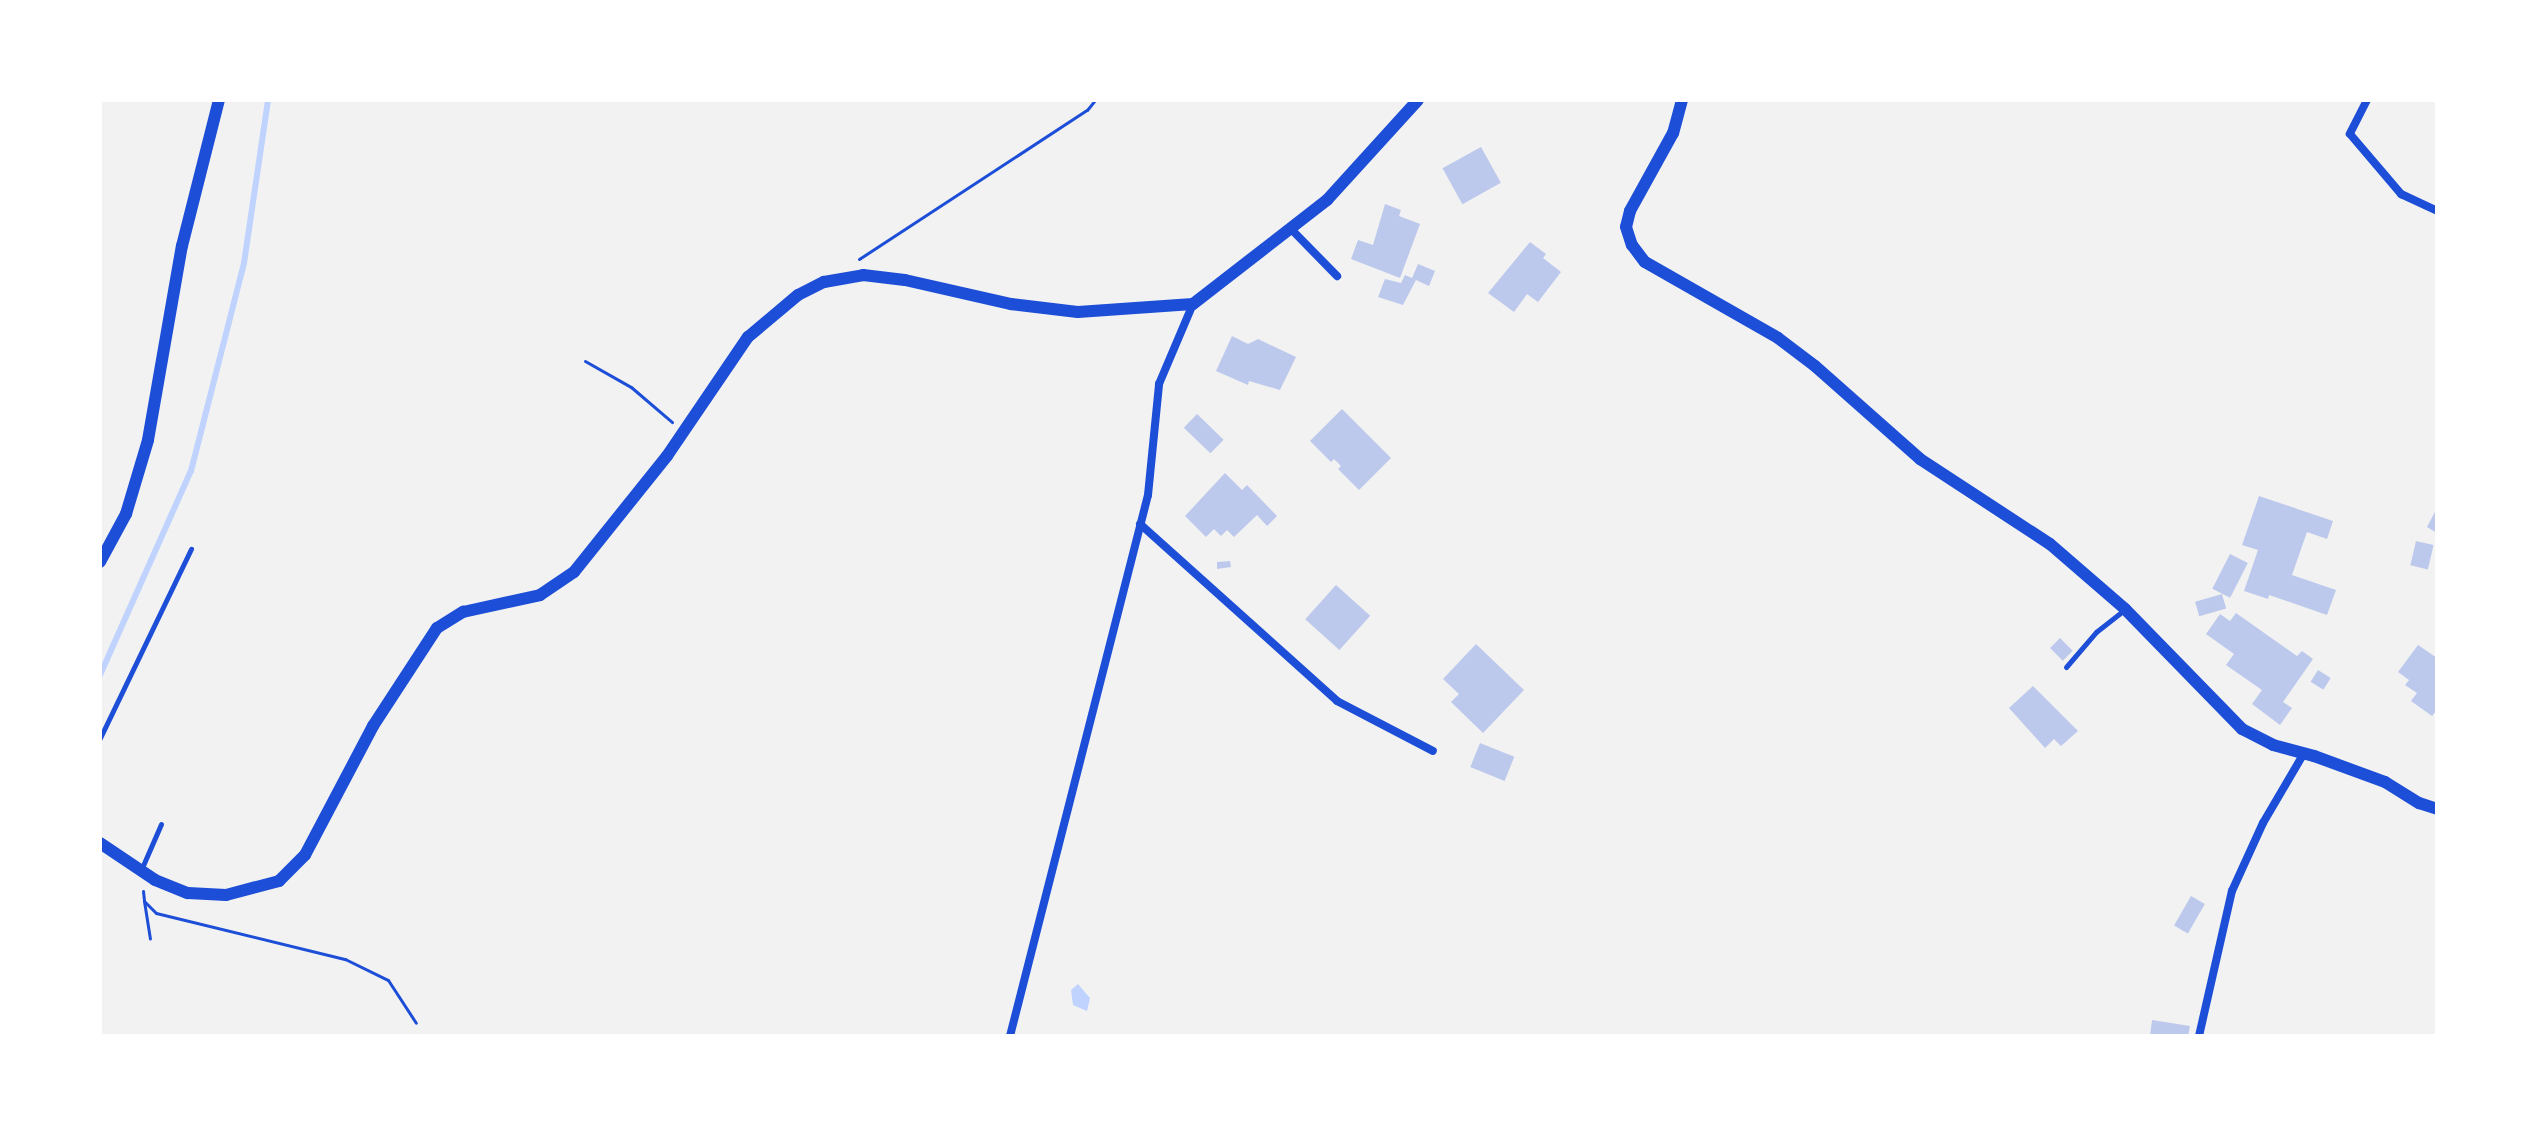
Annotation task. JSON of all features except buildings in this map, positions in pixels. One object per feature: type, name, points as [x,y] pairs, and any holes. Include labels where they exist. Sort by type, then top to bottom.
[{"type":"street","points":[[100,562],[126,514],[148,440],[182,246],[219,100]]},
{"type":"street","points":[[1010,1036],[1017,996],[1148,495],[1159,384],[1193,304],[1327,200],[1418,100]]},
{"type":"street","points":[[1682,100],[1673,133],[1630,211],[1626,227],[1645,262],[1778,338],[1815,366],[1920,459],[2050,544],[2125,609],[2242,729],[2273,745],[2385,782],[2419,803],[2437,809]]},
{"type":"street","points":[[2367,100],[2350,134],[2401,194],[2437,211]]},
{"type":"street","points":[[1291,229],[1337,276]]},
{"type":"street","points":[[100,843],[141,871],[188,893],[226,895],[279,881],[305,855],[373,726],[437,628],[463,612],[540,595],[558,586],[574,572],[684,432],[748,337],[798,295],[824,282],[863,275],[905,280],[1011,304],[1078,312],[1193,304]]},
{"type":"street","points":[[1140,524],[1337,701],[1433,751]]},
{"type":"street","points":[[2199,1036],[2232,891],[2263,823],[2304,753]]},
{"type":"lane","points":[[100,738],[191,549]]},
{"type":"lane","points":[[2066,667],[2096,632],[2125,609]]},
{"type":"lane","points":[[141,871],[161,824]]},
{"type":"path","points":[[845,278],[862,254],[1087,110],[1095,100]]},
{"type":"path","points":[[585,361],[631,387],[684,432]]},
{"type":"path","points":[[141,871],[150,939]]},
{"type":"path","points":[[144,901],[156,913],[201,927],[345,959],[388,980],[416,1023]]},
{"type":"water","points":[[1078,984],[1090,998],[1087,1011],[1073,1005],[1071,990]]},
{"type":"waterway","points":[[100,675],[191,471],[244,263],[268,100]]}]
